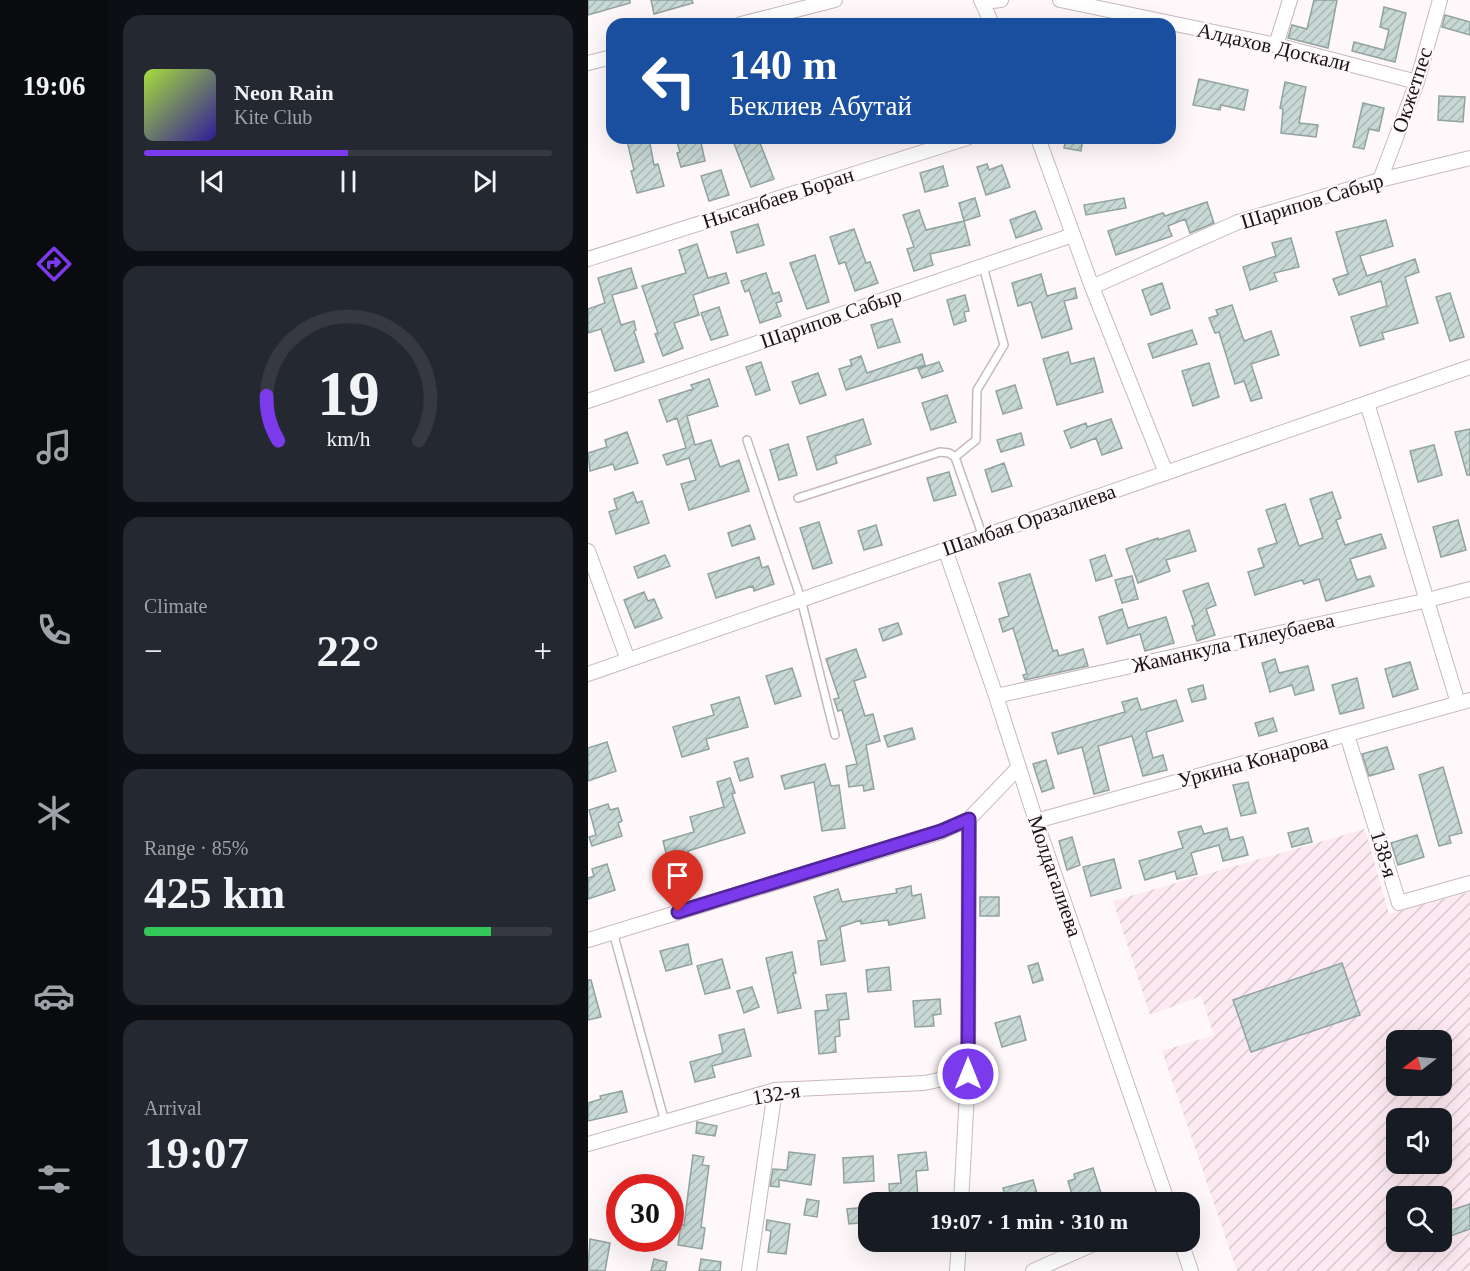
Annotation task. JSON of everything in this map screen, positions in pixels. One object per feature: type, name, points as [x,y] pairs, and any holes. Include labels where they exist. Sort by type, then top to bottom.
[{"type":"street","points":[[764,18],[835,0]]},
{"type":"street","points":[[989,18],[982,1],[1001,0]]},
{"type":"street","name":"Алдахов Доскали","points":[[1060,0],[1146,18]]},
{"type":"street","points":[[1276,45],[1290,0]]},
{"type":"street","name":"Окжетпес","points":[[1380,180],[1417,82],[1440,0]]},
{"type":"street","name":"Алдахов Доскали","points":[[1176,24],[1276,45],[1417,82]]},
{"type":"street","points":[[588,63],[606,58]]},
{"type":"street","name":"Нысанбаев Боран","points":[[588,259],[948,144]]},
{"type":"street","points":[[1040,144],[1092,287],[1166,473]]},
{"type":"street","name":"Шарипов Сабыр","points":[[1092,287],[1238,222],[1380,180],[1470,158]]},
{"type":"street","name":"Шарипов Сабыр","points":[[588,401],[1073,235]]},
{"type":"street","name":"Шамбая Оразалиева","points":[[588,674],[1470,367]]},
{"type":"street","points":[[1367,403],[1428,600],[1464,701]]},
{"type":"street","name":"Молдагалиева","points":[[945,549],[1164,1192]]},
{"type":"street","points":[[588,551],[591,573],[628,660]]},
{"type":"street","name":"Жаманкула Тилеубаева","points":[[996,696],[1470,589]]},
{"type":"street","name":"Уркина Конарова","points":[[1036,821],[1464,701]]},
{"type":"street","name":"138-я","points":[[1347,735],[1399,903],[1470,883]]},
{"type":"street","points":[[588,940],[941,831],[969,819],[1019,767]]},
{"type":"street","points":[[962,1192],[968,1074],[969,819]]},
{"type":"street","name":"132-я","points":[[588,1144],[775,1089],[924,1083],[968,1074]]},
{"type":"street","points":[[749,1271],[775,1089]]},
{"type":"street","points":[[957,1271],[958,1252]]},
{"type":"street","points":[[1033,1271],[1076,1252]]},
{"type":"street","points":[[1184,1252],[1191,1271]]},
{"type":"lane","points":[[955,457],[976,440],[977,390],[1004,345],[984,266]]},
{"type":"lane","points":[[747,440],[801,599],[835,735]]},
{"type":"lane","points":[[798,498],[940,452],[949,453],[955,457],[983,537]]},
{"type":"lane","points":[[613,932],[665,1122]]},
{"type":"shaded area","points":[[1365,829],[1389,914],[1470,892],[1470,1271],[1237,1271],[1162,1051],[1214,1035],[1201,996],[1150,1015],[1113,901]]},
{"type":"building","points":[[588,0],[630,0],[630,3],[588,15]]},
{"type":"building","points":[[651,0],[692,0],[693,3],[654,14]]},
{"type":"building","points":[[1314,0],[1337,0],[1328,48],[1288,38],[1292,25],[1307,29]]},
{"type":"building","points":[[1384,7],[1406,13],[1395,62],[1352,51],[1354,42],[1384,50],[1389,30],[1380,27]]},
{"type":"building","points":[[1445,15],[1470,22],[1470,35],[1442,27]]},
{"type":"building","points":[[1199,79],[1248,90],[1244,110],[1221,105],[1220,110],[1193,105]]},
{"type":"building","points":[[1285,82],[1306,87],[1299,123],[1318,125],[1316,137],[1281,133],[1283,109],[1280,108]]},
{"type":"building","points":[[1439,96],[1465,97],[1463,122],[1438,120]]},
{"type":"building","points":[[1363,103],[1384,108],[1379,131],[1369,129],[1364,149],[1353,147]]},
{"type":"building","points":[[628,144],[650,144],[654,165],[658,164],[664,186],[637,193],[631,171],[634,170]]},
{"type":"building","points":[[678,144],[701,144],[705,161],[681,167],[677,153],[680,152]]},
{"type":"building","points":[[734,144],[760,144],[774,179],[751,187]]},
{"type":"building","points":[[1065,144],[1082,144],[1081,151],[1064,148]]},
{"type":"building","points":[[987,164],[989,170],[1002,165],[1010,187],[986,195],[977,167]]},
{"type":"building","points":[[943,166],[948,186],[925,192],[920,173]]},
{"type":"building","points":[[721,170],[729,195],[709,201],[701,176]]},
{"type":"building","points":[[975,198],[980,216],[964,221],[959,203]]},
{"type":"building","points":[[1124,198],[1126,208],[1086,215],[1084,205]]},
{"type":"building","points":[[1207,202],[1214,223],[1190,233],[1185,219],[1168,226],[1172,236],[1116,255],[1108,231],[1163,213],[1165,216]]},
{"type":"building","points":[[919,210],[926,230],[964,221],[970,245],[930,254],[933,265],[914,271],[907,249],[914,247],[903,215]]},
{"type":"building","points":[[1035,211],[1042,229],[1016,238],[1010,220]]},
{"type":"building","points":[[1386,220],[1393,246],[1360,256],[1367,276],[1415,259],[1419,272],[1405,277],[1418,323],[1382,333],[1384,339],[1360,346],[1351,317],[1387,306],[1381,281],[1339,295],[1333,279],[1348,274],[1336,232]]},
{"type":"building","points":[[758,224],[764,245],[737,253],[731,232]]},
{"type":"building","points":[[854,229],[866,263],[870,262],[878,283],[855,291],[845,262],[839,264],[830,237]]},
{"type":"building","points":[[1291,238],[1299,267],[1274,273],[1277,281],[1250,290],[1243,267],[1276,256],[1272,243]]},
{"type":"building","points":[[697,244],[708,278],[726,273],[729,283],[693,295],[699,315],[674,323],[683,348],[663,356],[655,334],[658,333],[642,286],[686,273],[679,250]]},
{"type":"building","points":[[815,255],[829,302],[807,309],[790,263]]},
{"type":"building","points":[[631,268],[637,288],[612,295],[621,325],[634,321],[636,330],[634,331],[644,362],[615,371],[601,329],[588,333],[588,309],[605,303],[598,278]]},
{"type":"building","points":[[766,273],[773,294],[779,292],[782,301],[776,303],[781,316],[760,323],[749,290],[745,292],[741,281]]},
{"type":"building","points":[[1041,274],[1047,296],[1075,288],[1077,298],[1064,301],[1072,329],[1042,338],[1031,302],[1018,306],[1012,283]]},
{"type":"building","points":[[1162,283],[1170,308],[1151,315],[1142,290]]},
{"type":"building","points":[[1450,293],[1464,337],[1450,341],[1436,297]]},
{"type":"building","points":[[965,295],[969,311],[964,312],[966,321],[954,325],[947,300]]},
{"type":"building","points":[[1232,305],[1244,341],[1271,331],[1279,355],[1251,364],[1262,398],[1251,401],[1244,381],[1235,384],[1219,332],[1215,333],[1209,318],[1218,315],[1216,310]]},
{"type":"building","points":[[719,307],[728,335],[711,340],[701,313]]},
{"type":"building","points":[[892,319],[900,342],[878,348],[871,325]]},
{"type":"building","points":[[1192,330],[1197,344],[1153,358],[1148,344]]},
{"type":"building","points":[[1068,352],[1071,364],[1094,358],[1103,392],[1057,405],[1043,359]]},
{"type":"building","points":[[922,354],[925,365],[846,390],[839,369],[852,365],[850,360],[861,356],[867,373]]},
{"type":"building","points":[[761,362],[770,390],[756,395],[746,367]]},
{"type":"building","points":[[939,362],[943,371],[922,378],[918,369]]},
{"type":"building","points":[[1209,363],[1219,397],[1193,406],[1182,371]]},
{"type":"building","points":[[818,373],[826,395],[800,404],[792,382]]},
{"type":"building","points":[[709,379],[718,406],[687,416],[695,445],[711,440],[720,467],[739,460],[749,491],[689,510],[681,484],[696,480],[689,458],[667,465],[663,455],[686,448],[677,418],[667,422],[659,400],[693,389],[691,385]]},
{"type":"building","points":[[1015,385],[1022,408],[1003,414],[996,391]]},
{"type":"building","points":[[947,395],[956,422],[931,430],[922,403]]},
{"type":"building","points":[[863,419],[871,444],[835,456],[837,463],[817,470],[807,437]]},
{"type":"building","points":[[1111,419],[1122,448],[1102,455],[1096,438],[1071,448],[1064,431],[1086,423],[1087,427]]},
{"type":"building","points":[[1470,429],[1470,475],[1467,475],[1455,432]]},
{"type":"building","points":[[627,432],[638,463],[615,470],[613,464],[590,471],[588,453],[607,447],[605,440]]},
{"type":"building","points":[[1021,433],[1024,445],[1001,452],[997,440]]},
{"type":"building","points":[[788,444],[797,475],[779,480],[770,450]]},
{"type":"building","points":[[1434,445],[1442,475],[1418,482],[1410,451]]},
{"type":"building","points":[[1004,463],[1012,486],[992,492],[985,470]]},
{"type":"building","points":[[949,472],[956,495],[934,501],[927,478]]},
{"type":"building","points":[[633,492],[637,503],[642,501],[649,523],[616,534],[609,512],[617,509],[614,499]]},
{"type":"building","points":[[1332,492],[1341,518],[1336,520],[1345,545],[1381,534],[1386,548],[1350,559],[1357,580],[1370,576],[1374,586],[1326,601],[1319,579],[1304,584],[1302,580],[1255,595],[1248,572],[1264,567],[1258,549],[1277,543],[1266,510],[1285,504],[1299,546],[1323,538],[1310,499]]},
{"type":"building","points":[[1458,520],[1466,550],[1441,557],[1433,527]]},
{"type":"building","points":[[819,522],[832,563],[813,569],[800,528]]},
{"type":"building","points":[[750,525],[755,539],[732,546],[728,533]]},
{"type":"building","points":[[876,525],[882,545],[864,550],[858,531]]},
{"type":"building","points":[[1189,530],[1196,551],[1166,560],[1170,571],[1138,583],[1126,549]]},
{"type":"building","points":[[665,555],[670,566],[638,578],[634,567]]},
{"type":"building","points":[[1105,555],[1112,576],[1096,581],[1090,560]]},
{"type":"building","points":[[759,557],[762,568],[768,566],[774,584],[754,591],[753,586],[716,598],[708,574]]},
{"type":"building","points":[[1030,574],[1053,651],[1057,650],[1059,656],[1083,649],[1088,666],[1025,680],[1023,675],[1027,674],[1013,628],[1003,632],[999,619],[1009,616],[999,583]]},
{"type":"building","points":[[1132,576],[1138,599],[1122,603],[1115,580]]},
{"type":"building","points":[[1208,583],[1216,605],[1206,609],[1215,635],[1197,641],[1192,626],[1195,625],[1183,591]]},
{"type":"building","points":[[644,592],[648,601],[654,599],[662,618],[635,628],[624,600]]},
{"type":"building","points":[[1122,609],[1128,628],[1166,617],[1174,643],[1145,651],[1140,634],[1107,644],[1099,617]]},
{"type":"building","points":[[898,623],[902,634],[883,641],[879,629]]},
{"type":"building","points":[[856,649],[866,677],[854,681],[865,716],[873,714],[880,741],[866,745],[874,789],[864,791],[863,785],[849,787],[846,766],[857,764],[842,710],[838,711],[834,699],[839,698],[826,659]]},
{"type":"building","points":[[1275,659],[1279,673],[1308,666],[1314,690],[1295,695],[1292,685],[1270,692],[1262,663]]},
{"type":"building","points":[[1410,662],[1418,689],[1393,697],[1385,669]]},
{"type":"building","points":[[792,668],[801,696],[775,704],[766,676]]},
{"type":"building","points":[[1357,678],[1364,708],[1340,714],[1332,685]]},
{"type":"building","points":[[1203,685],[1206,699],[1192,702],[1188,689]]},
{"type":"building","points":[[739,697],[748,727],[706,739],[709,749],[682,757],[673,727],[714,715],[711,705]]},
{"type":"building","points":[[1137,698],[1141,710],[1176,700],[1183,721],[1146,732],[1153,758],[1163,755],[1167,770],[1143,776],[1132,736],[1098,746],[1109,790],[1094,794],[1082,747],[1058,754],[1052,733],[1125,712],[1122,702]]},
{"type":"building","points":[[1273,718],[1277,731],[1259,736],[1255,723]]},
{"type":"building","points":[[912,728],[915,739],[888,747],[884,736]]},
{"type":"building","points":[[607,742],[616,771],[588,781],[588,748]]},
{"type":"building","points":[[1387,747],[1394,769],[1369,776],[1362,754]]},
{"type":"building","points":[[748,758],[753,777],[740,781],[734,762]]},
{"type":"building","points":[[1046,760],[1054,788],[1042,792],[1033,764]]},
{"type":"building","points":[[825,764],[831,786],[839,785],[845,828],[822,831],[814,782],[785,789],[781,776]]},
{"type":"building","points":[[1443,767],[1462,833],[1449,836],[1451,843],[1439,846],[1419,775]]},
{"type":"building","points":[[730,778],[735,793],[732,794],[745,833],[688,851],[693,871],[672,877],[663,841],[694,832],[690,817],[724,807],[717,782]]},
{"type":"building","points":[[1248,782],[1256,813],[1241,816],[1233,785]]},
{"type":"building","points":[[608,804],[610,810],[618,808],[622,821],[618,823],[622,836],[592,846],[589,837],[596,835],[589,810]]},
{"type":"building","points":[[1201,826],[1204,834],[1227,828],[1230,840],[1243,837],[1248,855],[1223,861],[1219,845],[1191,853],[1197,874],[1177,879],[1175,871],[1145,880],[1139,861],[1183,848],[1178,832]]},
{"type":"building","points":[[1308,828],[1312,842],[1292,847],[1288,833]]},
{"type":"building","points":[[1417,835],[1424,857],[1398,865],[1391,843]]},
{"type":"building","points":[[1072,837],[1080,865],[1067,870],[1059,841]]},
{"type":"building","points":[[1114,859],[1121,888],[1091,896],[1083,867]]},
{"type":"building","points":[[607,864],[615,890],[588,899],[588,878],[594,876],[592,869]]},
{"type":"building","points":[[911,886],[912,896],[921,894],[925,918],[889,925],[888,920],[861,924],[861,920],[840,927],[845,961],[821,965],[818,941],[827,940],[814,897],[838,889],[842,902],[897,893],[896,889]]},
{"type":"building","points":[[980,897],[999,897],[999,916],[980,916]]},
{"type":"building","points":[[688,944],[692,964],[666,971],[660,951]]},
{"type":"building","points":[[792,952],[796,973],[793,973],[801,1008],[778,1013],[766,958]]},
{"type":"building","points":[[722,959],[730,988],[705,994],[697,966]]},
{"type":"building","points":[[1038,963],[1043,980],[1033,983],[1028,966]]},
{"type":"building","points":[[1342,963],[1360,1015],[1251,1052],[1233,1000]]},
{"type":"building","points":[[889,967],[891,990],[868,992],[866,970]]},
{"type":"building","points":[[588,980],[591,980],[601,1017],[588,1020]]},
{"type":"building","points":[[752,987],[759,1007],[744,1013],[737,991]]},
{"type":"building","points":[[846,993],[849,1019],[839,1020],[840,1036],[835,1037],[836,1052],[819,1054],[815,1011],[828,1010],[826,995]]},
{"type":"building","points":[[940,999],[941,1014],[933,1015],[934,1026],[915,1027],[913,1001]]},
{"type":"building","points":[[1020,1016],[1026,1040],[1002,1047],[995,1023]]},
{"type":"building","points":[[744,1029],[751,1056],[712,1066],[715,1077],[695,1082],[690,1062],[723,1053],[719,1035]]},
{"type":"building","points":[[622,1091],[627,1112],[588,1121],[588,1103],[601,1099],[600,1096]]},
{"type":"building","points":[[697,1122],[717,1126],[715,1136],[696,1133]]},
{"type":"building","points":[[789,1152],[815,1155],[811,1185],[779,1180],[779,1187],[770,1186],[773,1169],[787,1170]]},
{"type":"building","points":[[926,1152],[928,1170],[916,1171],[918,1192],[890,1192],[889,1184],[901,1183],[898,1155]]},
{"type":"building","points":[[693,1155],[704,1157],[702,1165],[709,1166],[701,1227],[705,1228],[702,1249],[684,1246],[684,1225]]},
{"type":"building","points":[[873,1156],[874,1181],[844,1183],[843,1158]]},
{"type":"building","points":[[1093,1168],[1101,1192],[1071,1192],[1068,1181],[1075,1179],[1074,1174]]},
{"type":"building","points":[[1033,1180],[1037,1192],[1004,1192],[1003,1188]]},
{"type":"building","points":[[807,1199],[819,1201],[817,1217],[804,1215]]},
{"type":"building","points":[[1470,1204],[1470,1229],[1452,1235],[1452,1210]]},
{"type":"building","points":[[858,1208],[858,1223],[849,1224],[847,1209]]},
{"type":"building","points":[[767,1220],[790,1224],[786,1254],[768,1252],[771,1231],[766,1230]]},
{"type":"building","points":[[590,1239],[606,1242],[606,1252],[608,1252],[605,1271],[588,1270]]},
{"type":"building","points":[[654,1259],[667,1262],[665,1271],[651,1271]]},
{"type":"building","points":[[701,1259],[721,1262],[720,1271],[699,1271]]},
{"type":"route","points":[[678,912],[941,831],[969,819],[968,1074]]}]
